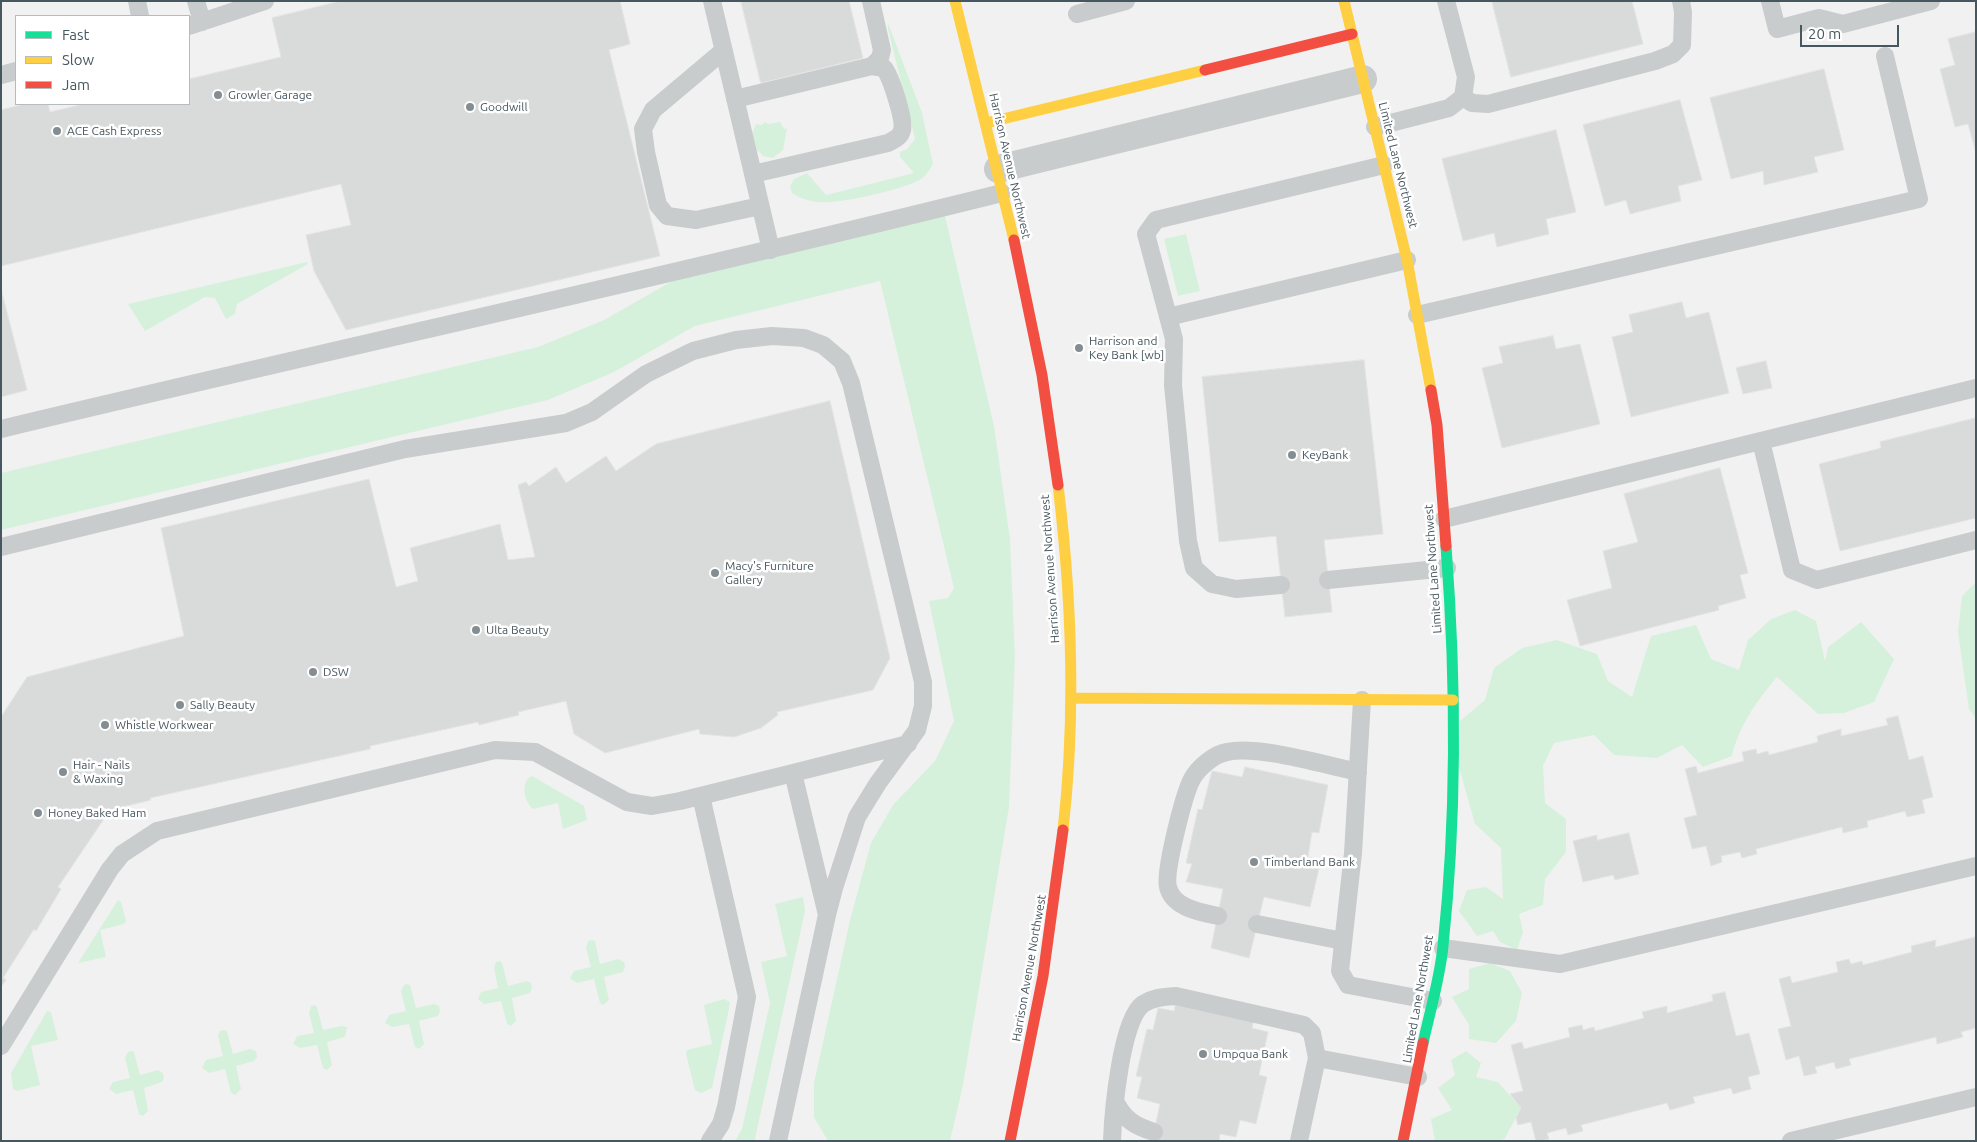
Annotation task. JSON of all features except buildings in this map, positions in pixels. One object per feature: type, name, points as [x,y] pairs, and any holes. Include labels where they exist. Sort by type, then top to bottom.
[{"type":"street","name":"Harrison Avenue Northwest","points":[[955,1],[1000,181],[1042,373],[1054,453],[1066,576],[1071,698],[1066,808],[1056,899],[1041,996],[1010,1141]]},
{"type":"street","name":"Limited Lane Northwest","points":[[1344,1],[1407,260],[1437,425],[1447,568],[1453,700],[1452,827],[1443,948],[1418,1077],[1403,1141]]},
{"type":"street","points":[[986,123],[1352,34]]},
{"type":"street","points":[[1000,181],[1363,78]]},
{"type":"street","points":[[1071,698],[1453,700]]},
{"type":"lane","points":[[137,1],[140,15]]},
{"type":"lane","points":[[196,1],[195,24],[265,1]]},
{"type":"lane","points":[[712,1],[771,250]]},
{"type":"lane","points":[[870,1],[882,50],[880,58],[872,66]]},
{"type":"lane","points":[[948,1],[963,32]]},
{"type":"lane","points":[[1077,14],[1126,1]]},
{"type":"lane","points":[[1375,128],[1449,108],[1464,97],[1466,77],[1446,1]]},
{"type":"lane","points":[[1464,97],[1472,103],[1488,104],[1655,61],[1673,54],[1682,45],[1683,12],[1681,1]]},
{"type":"lane","points":[[1770,1],[1777,29],[1819,18],[1843,24],[1931,1]]},
{"type":"lane","points":[[724,51],[653,110],[643,129],[658,205],[667,216],[696,220],[760,206]]},
{"type":"lane","points":[[1416,315],[1919,199],[1885,56]]},
{"type":"lane","points":[[735,100],[872,66],[884,68],[890,76],[903,128],[898,138],[888,143],[753,174]]},
{"type":"lane","points":[[1,75],[15,71]]},
{"type":"lane","points":[[1281,585],[1236,589],[1212,584],[1194,568],[1188,541],[1173,385],[1174,339],[1146,234],[1156,220],[1384,165]]},
{"type":"lane","points":[[1,429],[329,350],[771,250],[1000,181]]},
{"type":"lane","points":[[1168,317],[1407,260]]},
{"type":"lane","points":[[1,547],[405,449],[566,423],[592,412],[646,374],[693,351],[736,340],[772,336],[804,338],[824,345],[842,361],[852,383],[923,682],[923,706],[917,730],[878,782],[857,817],[836,880],[827,915],[778,1141]]},
{"type":"lane","points":[[1444,519],[1976,388]]},
{"type":"lane","points":[[1761,441],[1792,570],[1818,580],[1976,540]]},
{"type":"lane","points":[[1328,580],[1447,568]]},
{"type":"lane","points":[[1362,700],[1353,853],[1340,971],[1348,985],[1433,1001]]},
{"type":"lane","points":[[1,1046],[110,869],[122,854],[157,831],[495,750],[535,752],[627,802],[652,806],[701,796],[908,744]]},
{"type":"lane","points":[[1218,916],[1190,909],[1175,900],[1168,887],[1168,872],[1184,799],[1192,778],[1206,763],[1225,752],[1251,750],[1358,772]]},
{"type":"lane","points":[[793,773],[827,915]]},
{"type":"lane","points":[[701,796],[747,997],[726,1106],[721,1124],[710,1141]]},
{"type":"lane","points":[[1443,948],[1560,964],[1976,866]]},
{"type":"lane","points":[[1257,924],[1343,941]]},
{"type":"lane","points":[[1112,1141],[1116,1086],[1131,1020],[1142,1005],[1160,997],[1176,996],[1304,1026],[1312,1033],[1317,1058],[1300,1141]]},
{"type":"lane","points":[[1317,1058],[1418,1077]]},
{"type":"lane","points":[[1791,1141],[1976,1097]]},
{"type":"lane","points":[[1116,1103],[1123,1116],[1136,1126],[1154,1132]]},
{"type":"green space","points":[[888,23],[922,113],[933,164],[921,179],[913,183],[871,195],[840,201],[818,202],[795,195],[792,193],[790,186],[794,179],[807,173],[826,195],[914,173],[900,157],[900,152],[907,149],[915,139]]},
{"type":"green space","points":[[765,122],[768,124],[780,122],[784,129],[787,128],[783,150],[773,158],[763,156],[759,151],[755,154],[750,138],[756,124],[761,125]]},
{"type":"green space","points":[[945,216],[994,426],[1010,539],[1015,656],[1009,807],[963,1085],[950,1141],[828,1141],[814,1117],[814,1083],[850,920],[871,843],[893,805],[935,761],[954,721],[929,601],[948,598],[954,588],[880,281],[695,326],[614,372],[548,400],[1,530],[1,473],[538,347],[604,320],[683,275]]},
{"type":"green space","points":[[1186,234],[1200,291],[1178,296],[1164,239]]},
{"type":"green space","points":[[307,262],[308,264],[237,304],[235,314],[226,319],[215,298],[205,297],[145,331],[128,304]]},
{"type":"green space","points":[[1976,582],[1976,719],[1969,709],[1958,632],[1962,596]]},
{"type":"green space","points":[[1795,610],[1816,621],[1825,661],[1828,647],[1861,622],[1894,659],[1874,702],[1844,713],[1818,714],[1777,677],[1744,724],[1732,756],[1703,767],[1682,745],[1657,758],[1614,755],[1594,735],[1554,743],[1543,766],[1545,803],[1566,819],[1566,852],[1545,879],[1543,905],[1519,914],[1523,932],[1517,950],[1500,942],[1493,931],[1477,936],[1459,911],[1467,890],[1486,887],[1503,899],[1501,848],[1475,824],[1459,767],[1460,721],[1485,700],[1494,668],[1522,648],[1557,640],[1597,654],[1608,681],[1632,697],[1651,636],[1696,625],[1711,659],[1739,670],[1748,640],[1771,619]]},
{"type":"green space","points":[[532,776],[584,806],[587,820],[563,829],[558,803],[533,809],[527,802],[525,792],[526,782]]},
{"type":"green space","points":[[803,897],[805,911],[755,1139],[754,1141],[735,1141],[742,1129],[770,1003],[761,962],[787,956],[775,904]]},
{"type":"green space","points":[[118,900],[121,902],[126,921],[124,924],[100,930],[106,957],[78,963]]},
{"type":"green space","points":[[588,941],[595,941],[600,964],[618,959],[624,962],[625,967],[623,972],[604,977],[609,1000],[603,1005],[600,1003],[594,979],[577,983],[570,978],[574,971],[591,967],[586,947]]},
{"type":"green space","points":[[500,961],[508,986],[527,981],[531,983],[532,988],[530,993],[512,998],[516,1021],[511,1026],[507,1024],[501,1001],[484,1004],[478,999],[481,992],[498,988],[494,968],[496,962]]},
{"type":"green space","points":[[1490,963],[1510,971],[1522,993],[1516,1021],[1496,1043],[1469,1039],[1469,1025],[1452,997],[1469,989],[1469,969]]},
{"type":"green space","points":[[404,985],[410,985],[416,1008],[434,1004],[439,1006],[440,1011],[438,1016],[419,1021],[424,1044],[419,1049],[415,1047],[409,1024],[392,1027],[385,1023],[389,1015],[406,1011],[401,991]]},
{"type":"green space","points":[[724,999],[730,1002],[712,1088],[701,1093],[695,1090],[686,1054],[687,1050],[712,1044],[704,1005]]},
{"type":"green space","points":[[315,1005],[323,1030],[341,1026],[347,1027],[345,1037],[327,1042],[332,1065],[327,1070],[323,1068],[317,1045],[300,1048],[293,1044],[297,1036],[314,1033],[309,1013],[311,1006]]},
{"type":"green space","points":[[47,1011],[51,1012],[58,1040],[31,1046],[40,1085],[17,1091],[13,1089],[11,1073]]},
{"type":"green space","points":[[220,1031],[227,1031],[233,1054],[250,1049],[256,1051],[257,1057],[254,1061],[236,1066],[241,1089],[235,1095],[231,1093],[225,1069],[209,1073],[202,1068],[206,1060],[223,1056],[218,1036]]},
{"type":"green space","points":[[1466,1051],[1481,1063],[1476,1077],[1498,1082],[1521,1108],[1505,1138],[1501,1141],[1435,1141],[1431,1119],[1452,1110],[1438,1088],[1455,1075],[1451,1060]]},
{"type":"green space","points":[[128,1052],[134,1052],[140,1075],[158,1070],[163,1073],[164,1078],[162,1082],[144,1088],[148,1111],[143,1116],[139,1114],[133,1090],[116,1094],[109,1089],[113,1082],[130,1078],[125,1058]]},
{"type":"traffic: fast","points":[[1423,1043],[1442,958],[1451,846],[1454,746],[1452,646],[1446,546]]},
{"type":"traffic: slow","points":[[955,1],[1014,240]]},
{"type":"traffic: slow","points":[[1344,1],[1407,260],[1431,390]]},
{"type":"traffic: slow","points":[[986,123],[1205,70]]},
{"type":"traffic: slow","points":[[1058,485],[1067,571],[1071,658],[1070,744],[1063,830]]},
{"type":"traffic: slow","points":[[1071,698],[1453,700]]},
{"type":"traffic: jam","points":[[1205,70],[1352,34]]},
{"type":"traffic: jam","points":[[1014,240],[1042,375],[1058,485]]},
{"type":"traffic: jam","points":[[1431,390],[1437,425],[1446,546]]},
{"type":"traffic: jam","points":[[1010,1141],[1043,976],[1063,830]]},
{"type":"traffic: jam","points":[[1403,1141],[1423,1043]]},
{"type":"place","name":"Growler Garage","points":[[218,95]]},
{"type":"place","name":"Goodwill","points":[[470,107]]},
{"type":"place","name":"ACE Cash Express","points":[[57,131]]},
{"type":"place","name":"Harrison and Key Bank [wb]","points":[[1079,348]]},
{"type":"place","name":"KeyBank","points":[[1292,455]]},
{"type":"place","name":"Macy's Furniture Gallery","points":[[715,573]]},
{"type":"place","name":"Ulta Beauty","points":[[476,630]]},
{"type":"place","name":"DSW","points":[[313,672]]},
{"type":"place","name":"Sally Beauty","points":[[180,705]]},
{"type":"place","name":"Whistle Workwear","points":[[105,725]]},
{"type":"place","name":"Hair - Nails & Waxing","points":[[63,772]]},
{"type":"place","name":"Honey Baked Ham","points":[[38,813]]},
{"type":"place","name":"Timberland Bank","points":[[1254,862]]},
{"type":"place","name":"Umpqua Bank","points":[[1203,1054]]}]
